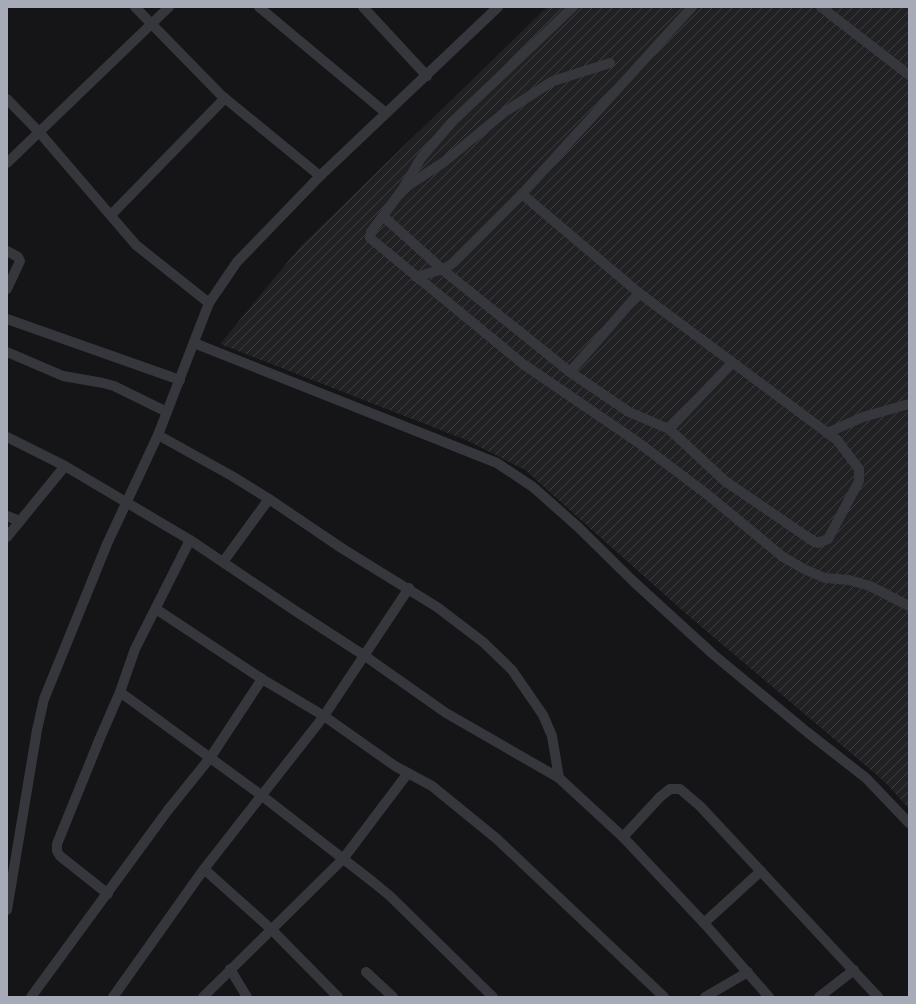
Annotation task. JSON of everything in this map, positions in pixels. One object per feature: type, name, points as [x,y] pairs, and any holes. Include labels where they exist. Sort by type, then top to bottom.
[{"type":"street","points":[[135,7],[151,25],[225,98],[320,176]]},
{"type":"street","points":[[7,163],[169,7]]},
{"type":"street","points":[[258,7],[386,113]]},
{"type":"street","points":[[363,7],[427,76]]},
{"type":"street","points":[[7,910],[32,758],[44,698],[125,503],[158,435],[209,303],[237,262],[320,176],[498,7]]},
{"type":"street","points":[[572,7],[452,122],[421,158],[402,190],[371,232],[370,238],[523,364],[639,443],[708,495],[783,557],[825,578],[849,580],[870,586],[909,606]]},
{"type":"street","points":[[416,277],[427,272],[443,270],[453,263],[522,194],[692,7]]},
{"type":"street","points":[[822,7],[909,75]]},
{"type":"street","points":[[402,190],[444,162],[506,111],[553,81],[610,63]]},
{"type":"street","points":[[111,215],[225,98]]},
{"type":"street","points":[[7,99],[39,132],[136,245],[209,303]]},
{"type":"street","points":[[383,216],[443,270],[570,372],[629,412],[669,429],[725,481],[818,543],[828,539],[860,481],[859,468],[836,440],[639,294],[522,194]]},
{"type":"street","points":[[7,251],[18,257],[20,262],[7,288]]},
{"type":"street","points":[[570,372],[639,294]]},
{"type":"street","points":[[7,319],[178,385]]},
{"type":"street","points":[[194,343],[497,463],[510,471],[533,487],[578,526],[634,582],[714,655],[807,732],[866,778],[909,823]]},
{"type":"street","points":[[7,352],[63,376],[114,386],[169,408]]},
{"type":"street","points":[[669,429],[732,363]]},
{"type":"street","points":[[827,433],[863,417],[908,405]]},
{"type":"street","points":[[158,435],[232,476],[343,549],[409,588],[483,642],[512,670],[543,715],[552,736],[559,778]]},
{"type":"street","points":[[7,437],[65,466],[125,503],[190,540],[365,656],[446,713],[559,778],[623,837],[704,923],[769,997]]},
{"type":"street","points":[[7,536],[65,466]]},
{"type":"street","points":[[223,562],[269,499]]},
{"type":"street","points":[[7,516],[20,521]]},
{"type":"street","points":[[108,894],[60,856],[57,851],[57,844],[120,692],[131,659],[190,540]]},
{"type":"street","points":[[113,997],[204,869],[324,716],[409,588]]},
{"type":"street","points":[[156,609],[262,679],[324,716],[383,758],[432,786],[497,839],[664,997]]},
{"type":"street","points":[[31,997],[108,894],[168,810],[210,758],[262,679]]},
{"type":"street","points":[[120,692],[261,795],[390,896],[493,997]]},
{"type":"street","points":[[203,997],[343,859],[408,773]]},
{"type":"street","points":[[623,837],[660,797],[670,790],[680,789],[700,806],[761,870],[878,997]]},
{"type":"street","points":[[204,869],[271,929],[338,997]]},
{"type":"street","points":[[704,923],[761,870]]},
{"type":"street","points":[[230,969],[247,997]]},
{"type":"street","points":[[819,997],[854,970]]},
{"type":"street","points":[[366,972],[394,997]]},
{"type":"street","points":[[705,997],[748,972]]},
{"type":"shaded area","points":[[547,7],[909,7],[909,809],[885,782],[684,612],[525,470],[466,440],[220,344],[301,246]]}]
